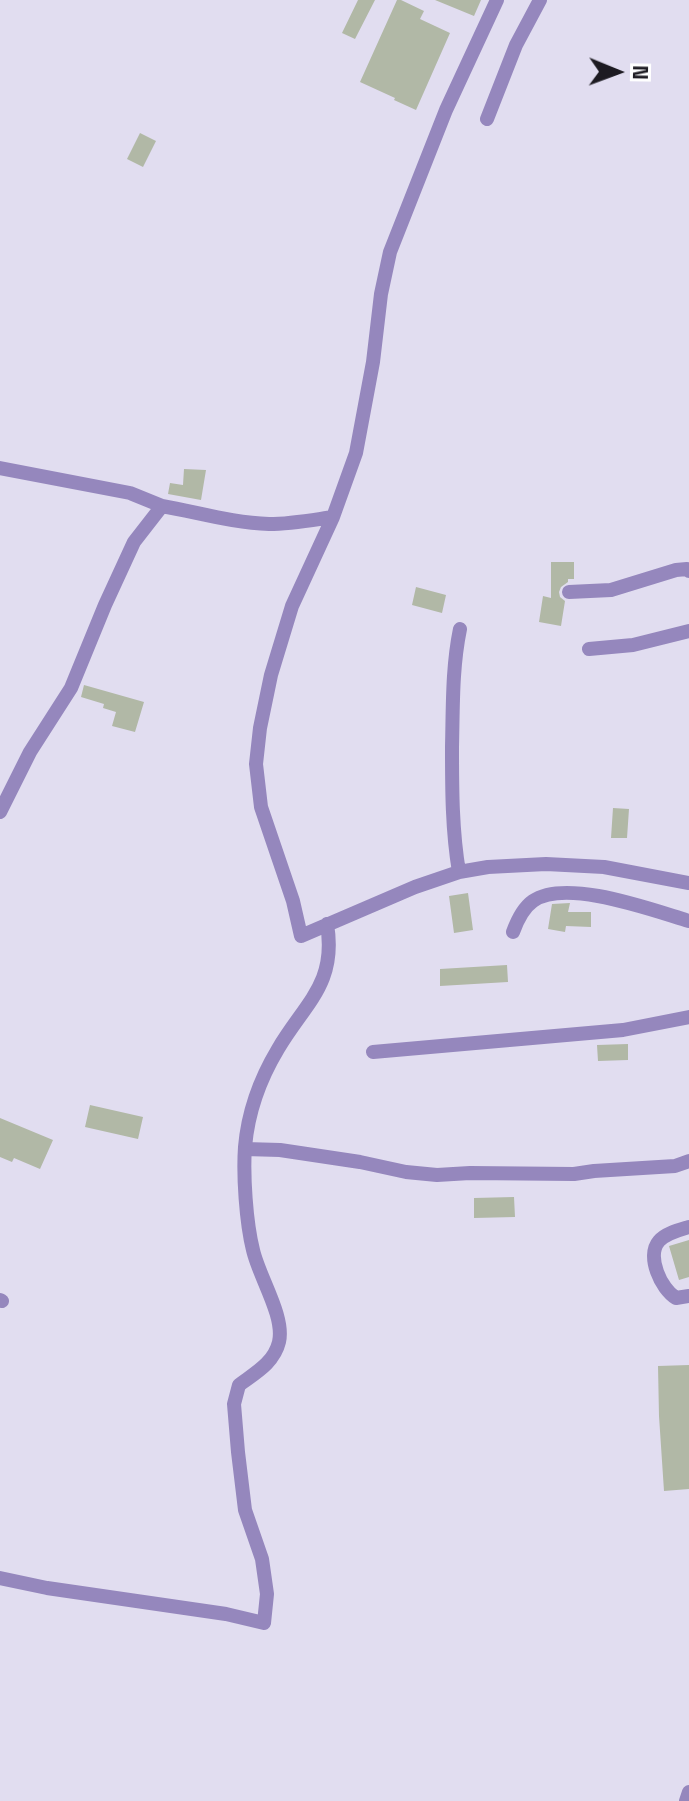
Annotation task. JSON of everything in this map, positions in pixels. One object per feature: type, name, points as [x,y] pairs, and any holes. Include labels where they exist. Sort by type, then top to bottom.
[{"type":"street","points":[[497,0],[446,110],[390,252],[362,428],[347,482],[292,606],[271,675],[256,764],[261,807],[293,901],[301,936],[415,887],[459,872],[546,864],[604,867],[689,883]]},
{"type":"street","points":[[487,119],[516,45],[540,0]]},
{"type":"street","points":[[0,468],[130,493],[162,506],[238,520],[267,524],[333,517]]},
{"type":"street","points":[[0,812],[30,752],[71,688],[134,542],[162,506]]},
{"type":"street","points":[[569,592],[611,590],[676,570],[689,571]]},
{"type":"street","points":[[459,872],[452,802],[454,665],[460,629]]},
{"type":"street","points":[[589,649],[633,645],[689,631]]},
{"type":"street","points":[[513,932],[532,901],[566,892],[631,904],[689,921]]},
{"type":"street","points":[[0,1578],[47,1588],[226,1614],[264,1623],[267,1594],[262,1559],[245,1510],[234,1404],[239,1385],[265,1366],[276,1351],[280,1326],[253,1253],[248,1229],[245,1149],[253,1104],[263,1076],[325,975],[330,957],[327,924]]},
{"type":"street","points":[[373,1052],[623,1030],[689,1017]]},
{"type":"street","points":[[245,1149],[280,1150],[437,1175],[574,1174],[675,1166],[689,1161]]},
{"type":"street","points":[[689,1227],[662,1237],[655,1247],[654,1259],[667,1293],[676,1298],[689,1296]]},
{"type":"street","points":[[686,1801],[689,1792]]},
{"type":"building","points":[[358,0],[375,0],[355,39],[342,33]]},
{"type":"building","points":[[397,0],[424,11],[420,19],[450,33],[416,110],[360,82]]},
{"type":"building","points":[[435,0],[481,0],[474,16]]},
{"type":"building","points":[[140,133],[156,141],[143,167],[127,159]]},
{"type":"building","points":[[184,469],[206,470],[201,500],[168,494],[170,483],[183,485]]},
{"type":"building","points":[[551,562],[574,562],[574,579],[568,579],[559,592],[565,601],[561,626],[539,622],[543,596],[551,598]]},
{"type":"building","points":[[416,587],[446,595],[442,613],[412,605]]},
{"type":"building","points":[[84,685],[144,702],[135,732],[112,726],[116,712],[103,708],[104,704],[81,697]]},
{"type":"building","points":[[613,808],[629,809],[627,838],[611,838]]},
{"type":"building","points":[[468,893],[473,930],[454,933],[449,896]]},
{"type":"building","points":[[570,903],[568,912],[591,912],[591,927],[566,926],[565,932],[548,929],[552,904]]},
{"type":"building","points":[[507,965],[508,982],[440,986],[440,969]]},
{"type":"building","points":[[628,1044],[628,1060],[598,1061],[597,1045]]},
{"type":"building","points":[[90,1105],[143,1117],[138,1139],[85,1127]]},
{"type":"building","points":[[0,1118],[53,1140],[40,1169],[14,1158],[12,1162],[0,1157]]},
{"type":"building","points":[[514,1197],[515,1217],[474,1218],[474,1198]]},
{"type":"building","points":[[689,1240],[689,1277],[679,1280],[669,1246]]},
{"type":"building","points":[[689,1365],[689,1489],[664,1491],[658,1366]]}]
